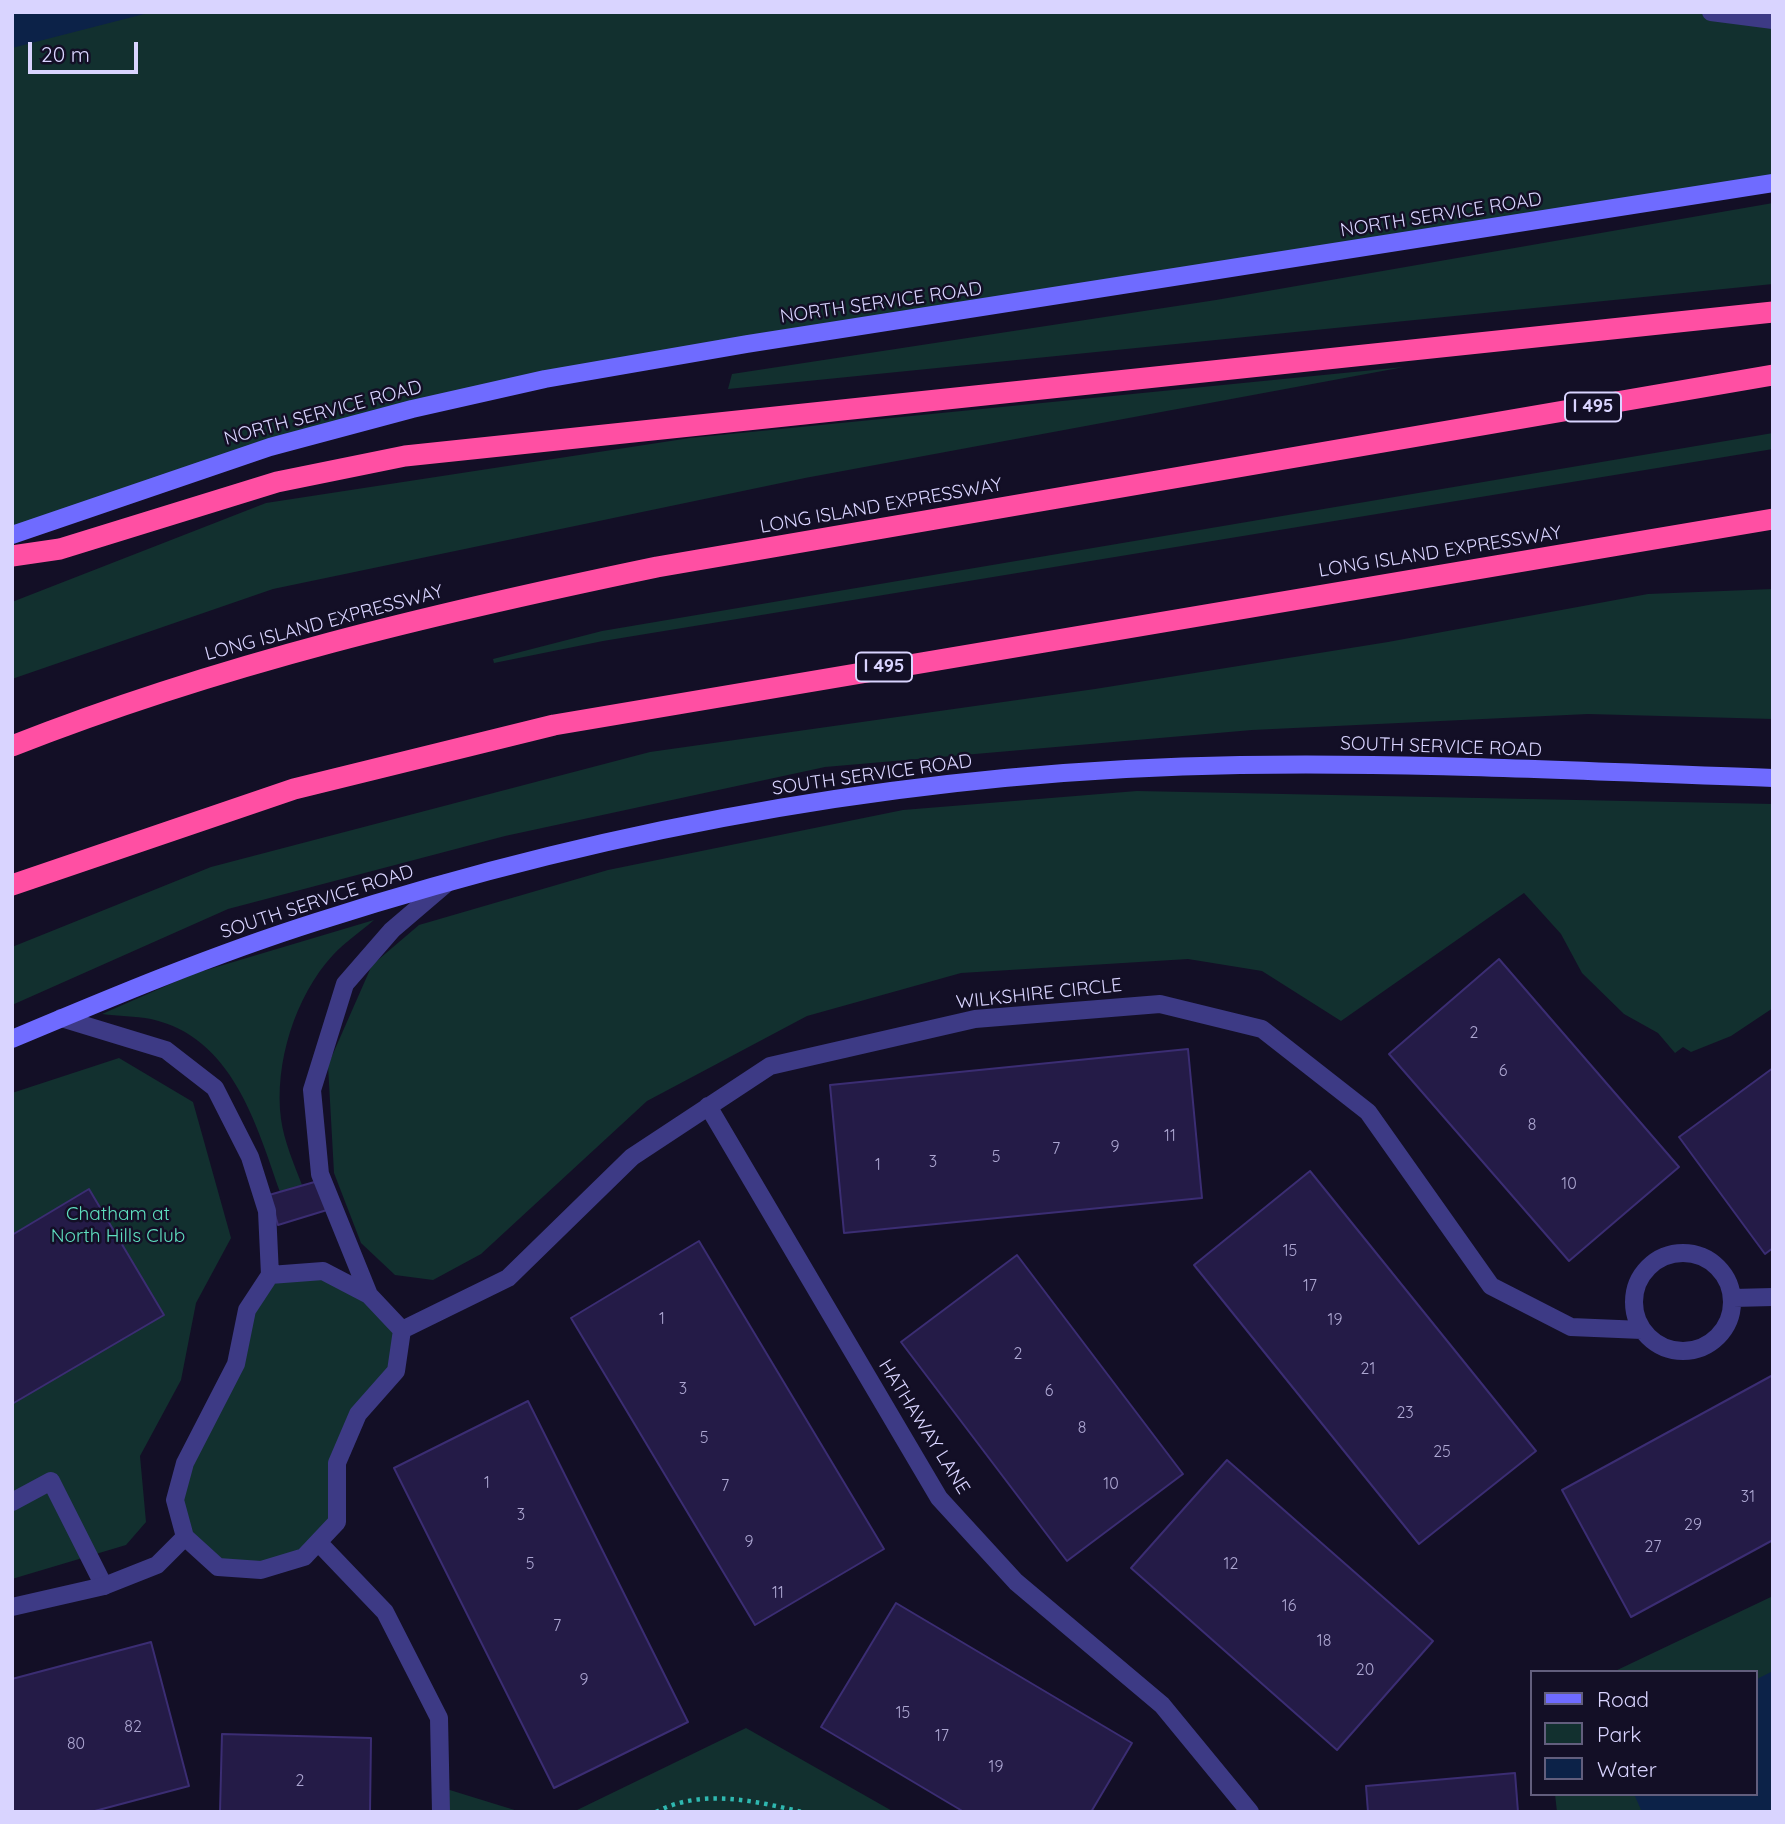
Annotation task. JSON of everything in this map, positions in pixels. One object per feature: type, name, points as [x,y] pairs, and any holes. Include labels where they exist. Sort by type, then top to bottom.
[{"type":"highway","points":[[12,556],[60,550],[277,482],[405,456],[1773,312]]},
{"type":"highway","name":"LONG ISLAND EXPRESSWAY","points":[[12,746],[139,700],[266,660],[395,624],[538,592],[670,565],[1773,375]]},
{"type":"highway","name":"LONG ISLAND EXPRESSWAY","points":[[12,885],[294,789],[554,725],[1773,519]]},
{"type":"main road","name":"NORTH SERVICE ROAD","points":[[12,534],[270,447],[412,409],[545,379],[747,344],[1773,183]]},
{"type":"main road","name":"SOUTH SERVICE ROAD","points":[[12,1039],[251,944],[447,883],[576,849],[769,810],[905,789],[1038,776],[1226,765],[1319,765],[1773,778]]},
{"type":"street","points":[[1711,12],[1773,20]]},
{"type":"street","points":[[369,1295],[320,1174],[312,1090],[345,984],[392,930],[447,883]]},
{"type":"street","name":"WILKSHIRE CIRCLE","points":[[402,1330],[508,1278],[632,1157],[770,1066],[975,1019],[1160,1004],[1262,1029],[1368,1112],[1490,1286],[1571,1327],[1642,1330]]},
{"type":"street","points":[[61,1018],[166,1051],[215,1088],[250,1157],[267,1211],[270,1275],[247,1310],[236,1362],[185,1463],[176,1500],[185,1538],[218,1567],[261,1570],[304,1557],[337,1522],[337,1463],[358,1414],[396,1371],[402,1330],[369,1295],[323,1271],[270,1275]]},
{"type":"street","name":"HATHAWAY LANE","points":[[708,1106],[939,1498],[1016,1582],[1162,1705],[1250,1812]]},
{"type":"street","points":[[1688,1253],[1704,1258],[1718,1268],[1728,1282],[1733,1298],[1731,1315],[1724,1331],[1713,1342],[1699,1350],[1683,1352],[1667,1349],[1653,1342],[1642,1330],[1635,1308],[1637,1284],[1645,1270],[1657,1260],[1672,1254],[1688,1253]]},
{"type":"street","points":[[1733,1298],[1773,1297]]},
{"type":"street","points":[[12,1502],[51,1481],[104,1586]]},
{"type":"street","points":[[12,1607],[104,1586],[158,1565],[185,1538]]},
{"type":"street","points":[[318,1542],[385,1612],[439,1718],[441,1812]]},
{"type":"path","points":[[656,1812],[670,1804],[736,1797],[802,1812]]},
{"type":"green space","points":[[12,12],[1773,12],[1773,183],[957,314],[412,409],[12,535]]},
{"type":"green space","points":[[1773,203],[1773,284],[728,389],[732,374],[1216,300]]},
{"type":"green space","points":[[1404,367],[805,478],[273,589],[12,679],[12,602],[266,503],[690,438]]},
{"type":"green space","points":[[1773,433],[1773,449],[603,641],[494,663],[493,659],[602,631]]},
{"type":"green space","points":[[1773,589],[1773,719],[1588,714],[1252,730],[825,767],[505,836],[228,909],[12,1005],[12,947],[211,867],[650,752],[1095,689],[1388,642],[1648,594]]},
{"type":"green space","points":[[1137,791],[1773,804],[1773,1008],[1731,1036],[1691,1052],[1683,1047],[1675,1053],[1658,1033],[1624,1014],[1582,973],[1561,934],[1524,893],[1341,1021],[1262,971],[1188,959],[961,973],[807,1016],[647,1101],[481,1254],[433,1280],[395,1275],[361,1243],[334,1173],[328,1065],[372,965],[419,925],[608,870],[903,810]]},
{"type":"green space","points":[[374,920],[338,950],[320,972],[298,1010],[284,1054],[281,1119],[302,1185],[280,1192],[261,1138],[237,1086],[221,1063],[202,1044],[179,1029],[151,1019],[102,1014],[193,974]]},
{"type":"green space","name":"Chatham at North Hills Club","points":[[119,1058],[193,1102],[231,1238],[196,1303],[181,1380],[140,1456],[146,1522],[126,1545],[12,1579],[12,1093]]},
{"type":"green space","points":[[323,1271],[402,1330],[396,1371],[337,1463],[337,1522],[304,1557],[218,1567],[185,1537],[175,1500],[270,1275]]},
{"type":"green space","points":[[1773,1596],[1773,1812],[1557,1812],[1555,1796],[1757,1796],[1757,1670],[1617,1670]]},
{"type":"green space","points":[[746,1728],[894,1812],[573,1812]]},
{"type":"green space","points":[[440,1787],[521,1812],[441,1812]]},
{"type":"water","points":[[12,12],[152,12],[12,48]]},
{"type":"water","points":[[1773,1671],[1773,1812],[1642,1812],[1635,1796],[1757,1796],[1757,1679]]},
{"type":"building","points":[[1499,959],[1679,1167],[1569,1261],[1389,1054]]},
{"type":"building","points":[[1188,1049],[1202,1198],[844,1233],[830,1085]]},
{"type":"building","points":[[1773,1068],[1773,1248],[1765,1254],[1679,1137]]},
{"type":"building","points":[[1310,1171],[1536,1451],[1419,1544],[1194,1265]]},
{"type":"building","points":[[318,1181],[327,1210],[278,1225],[269,1195]]},
{"type":"building","points":[[89,1189],[164,1315],[12,1404],[12,1235]]},
{"type":"building","points":[[699,1241],[884,1549],[755,1625],[571,1318]]},
{"type":"building","points":[[1017,1255],[1183,1474],[1067,1561],[901,1342]]},
{"type":"building","points":[[1773,1375],[1773,1540],[1631,1617],[1562,1490]]},
{"type":"building","points":[[528,1401],[688,1722],[554,1788],[394,1468]]},
{"type":"building","points":[[1227,1460],[1433,1641],[1337,1750],[1131,1568]]},
{"type":"building","points":[[896,1603],[1132,1743],[1091,1812],[964,1812],[821,1727]]},
{"type":"building","points":[[151,1642],[189,1786],[91,1812],[12,1812],[12,1679]]},
{"type":"building","points":[[222,1734],[371,1738],[370,1812],[220,1812]]},
{"type":"building","points":[[1515,1773],[1518,1812],[1368,1812],[1366,1786]]}]
